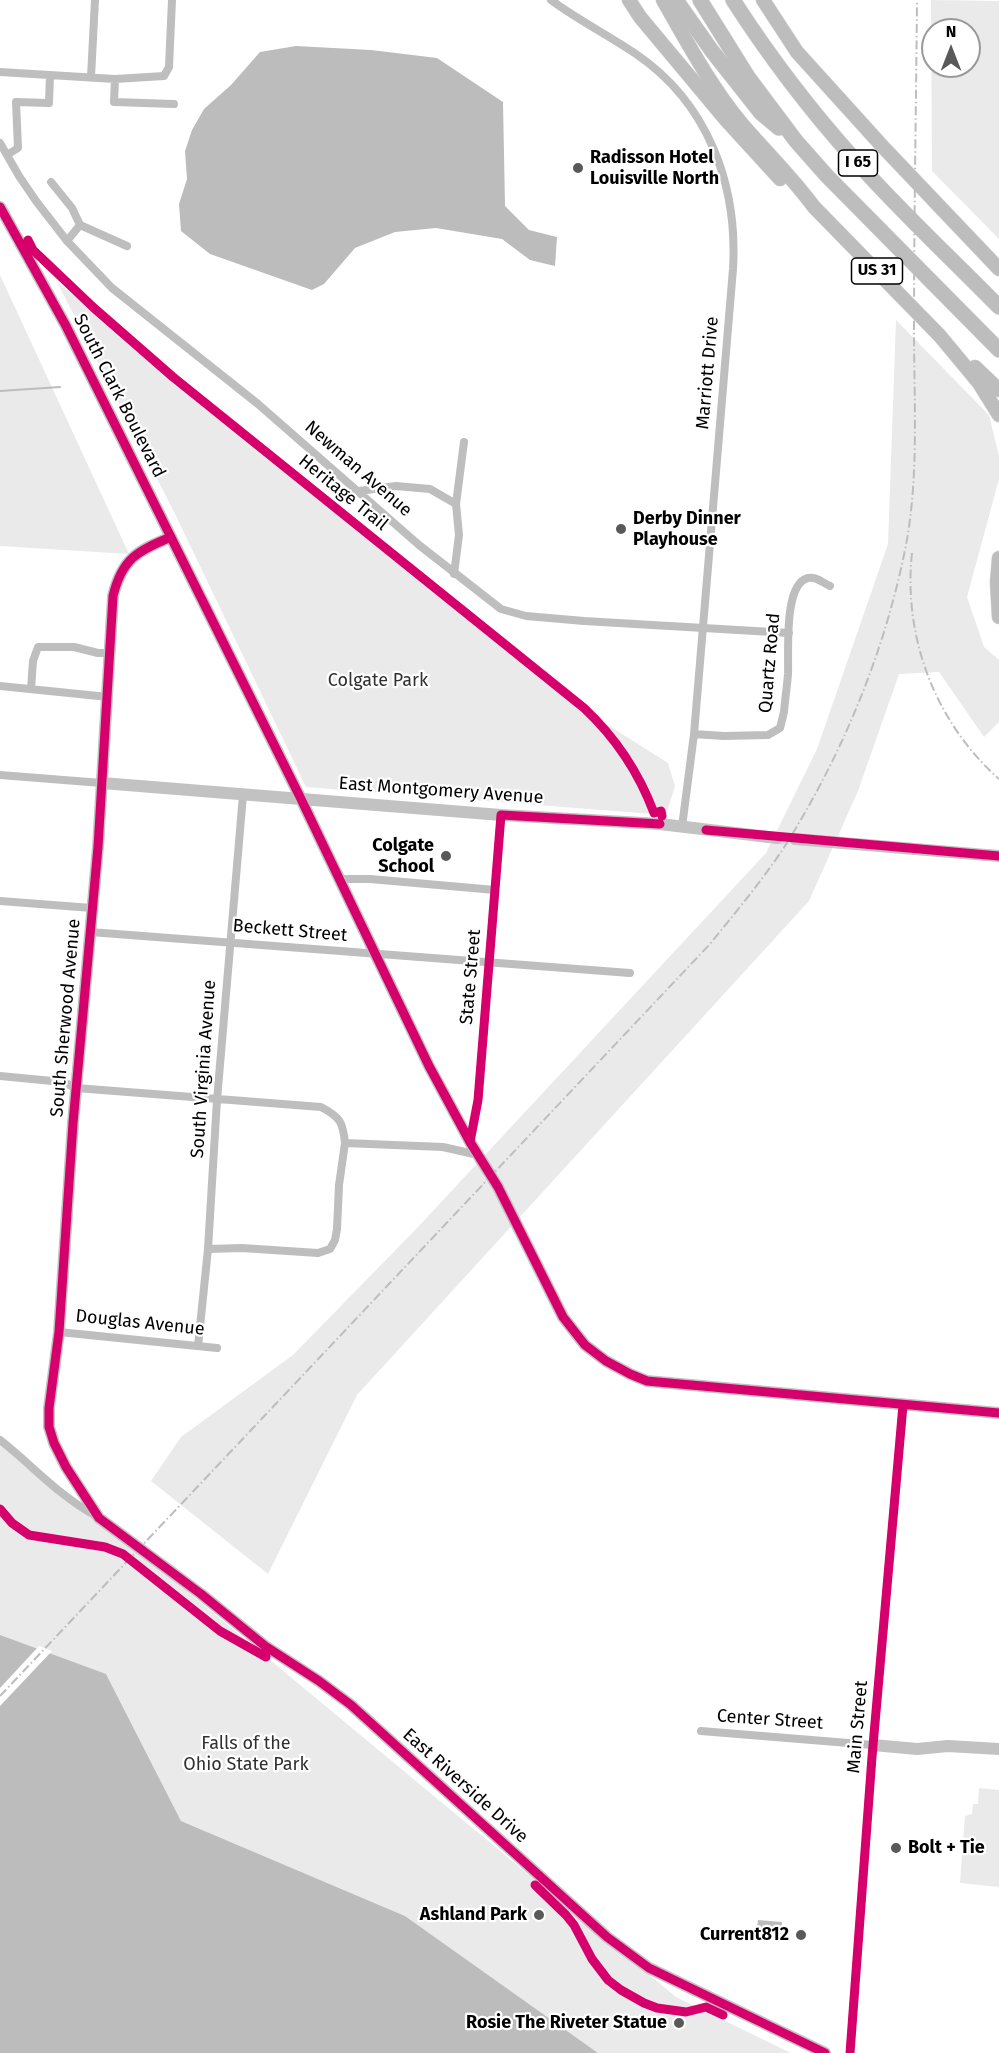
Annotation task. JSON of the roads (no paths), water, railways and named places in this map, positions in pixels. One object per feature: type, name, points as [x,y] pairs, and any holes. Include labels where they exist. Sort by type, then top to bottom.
[{"type":"highway","points":[[676,0],[712,51],[761,113],[796,141]]},
{"type":"highway","name":"I 65","points":[[701,2],[748,77],[796,141],[827,176],[999,350]]},
{"type":"highway","name":"I 65","points":[[734,2],[776,64],[854,159],[999,307]]},
{"type":"main road","points":[[629,0],[726,120],[791,189],[814,207]]},
{"type":"main road","name":"US 31","points":[[663,0],[702,67],[741,123],[797,183],[814,207],[940,336],[999,390]]},
{"type":"main road","points":[[763,0],[797,52],[999,269]]},
{"type":"main road","points":[[940,336],[979,383],[999,415]]},
{"type":"main road","points":[[999,558],[997,582],[999,617]]},
{"type":"street","points":[[91,77],[95,0]]},
{"type":"street","points":[[0,72],[115,79],[164,76],[169,67],[172,0]]},
{"type":"street","name":"Marriott Drive","points":[[550,0],[637,54],[683,98],[705,131],[717,155],[730,202],[734,247],[694,734],[682,826]]},
{"type":"street","points":[[7,155],[18,148],[16,102],[49,103],[51,75]]},
{"type":"street","points":[[115,79],[114,102],[174,104]]},
{"type":"street","name":"Newman Avenue","points":[[0,143],[36,201],[68,241],[112,288],[258,404],[454,574],[501,609],[513,614],[584,621],[789,633]]},
{"type":"street","points":[[51,182],[72,208],[80,225],[127,246]]},
{"type":"street","name":"South Clark Boulevard","points":[[0,207],[66,326],[301,799],[429,1066],[470,1142],[498,1187],[563,1317],[585,1345],[606,1361],[647,1381],[999,1413]]},
{"type":"street","points":[[68,241],[80,225]]},
{"type":"street","points":[[454,574],[459,535],[456,504],[464,442]]},
{"type":"street","points":[[359,491],[396,486],[430,489],[456,504]]},
{"type":"street","name":"South Sherwood Avenue","points":[[99,1518],[66,1467],[54,1443],[49,1427],[49,1408],[59,1332],[76,1088],[102,783],[113,596],[123,567],[134,555],[171,537]]},
{"type":"street","name":"Quartz Road","points":[[694,734],[768,735],[780,728],[788,675],[790,609],[795,592],[804,580],[814,578],[830,586]]},
{"type":"street","points":[[31,689],[33,661],[38,647],[74,647],[98,653],[110,653]]},
{"type":"street","points":[[0,686],[108,697]]},
{"type":"street","points":[[268,796],[280,788],[283,776],[282,763]]},
{"type":"street","points":[[0,775],[102,783]]},
{"type":"street","name":"East Montgomery Avenue","points":[[102,783],[501,815],[682,826],[777,838]]},
{"type":"street","name":"South Virginia Avenue","points":[[198,1346],[208,1249],[217,1100],[243,795]]},
{"type":"street","name":"State Street","points":[[470,1142],[478,1100],[501,815]]},
{"type":"street","points":[[795,839],[999,856]]},
{"type":"street","points":[[338,879],[370,879],[495,890]]},
{"type":"street","points":[[0,901],[92,908]]},
{"type":"street","name":"Beckett Street","points":[[90,932],[630,973]]},
{"type":"street","points":[[0,1076],[63,1082],[76,1088],[321,1107],[333,1113],[343,1125],[345,1143],[335,1240],[330,1249],[318,1253],[242,1248],[208,1249]]},
{"type":"street","points":[[345,1143],[443,1147],[478,1155]]},
{"type":"street","name":"Douglas Avenue","points":[[59,1332],[217,1347]]},
{"type":"street","name":"Main Street","points":[[850,2053],[873,1745],[903,1404]]},
{"type":"street","points":[[0,1440],[56,1490],[99,1518]]},
{"type":"street","name":"East Riverside Drive","points":[[99,1518],[201,1594],[265,1646],[351,1705],[627,1953],[668,1978],[825,2053]]},
{"type":"street","name":"Center Street","points":[[701,1731],[873,1745]]},
{"type":"street","points":[[873,1745],[917,1749],[948,1746],[999,1749]]},
{"type":"waterway","points":[[0,391],[60,387]]},
{"type":"tunnel","points":[[777,838],[795,839]]},
{"type":"railway","points":[[0,1696],[710,944],[757,885],[783,849],[804,814],[842,740],[873,664],[897,585],[910,519],[915,438],[917,0]]},
{"type":"railway","points":[[912,553],[913,616],[928,676],[941,705],[957,731],[999,779]]},
{"type":"place","name":"Radisson Hotel Louisville North","points":[[578,168]]},
{"type":"place","name":"Derby Dinner Playhouse","points":[[621,529]]},
{"type":"place","name":"Colgate School","points":[[446,856]]},
{"type":"place","name":"Bolt + Tie","points":[[896,1848]]},
{"type":"place","name":"Ashland Park","points":[[539,1915]]},
{"type":"place","name":"Current812","points":[[801,1935]]},
{"type":"place","name":"Rosie The Riveter Statue","points":[[679,2023]]},
{"type":"park label","name":"Colgate Park","points":[[378,681]]},
{"type":"park label","name":"Falls of the Ohio State Park","points":[[246,1754]]}]
